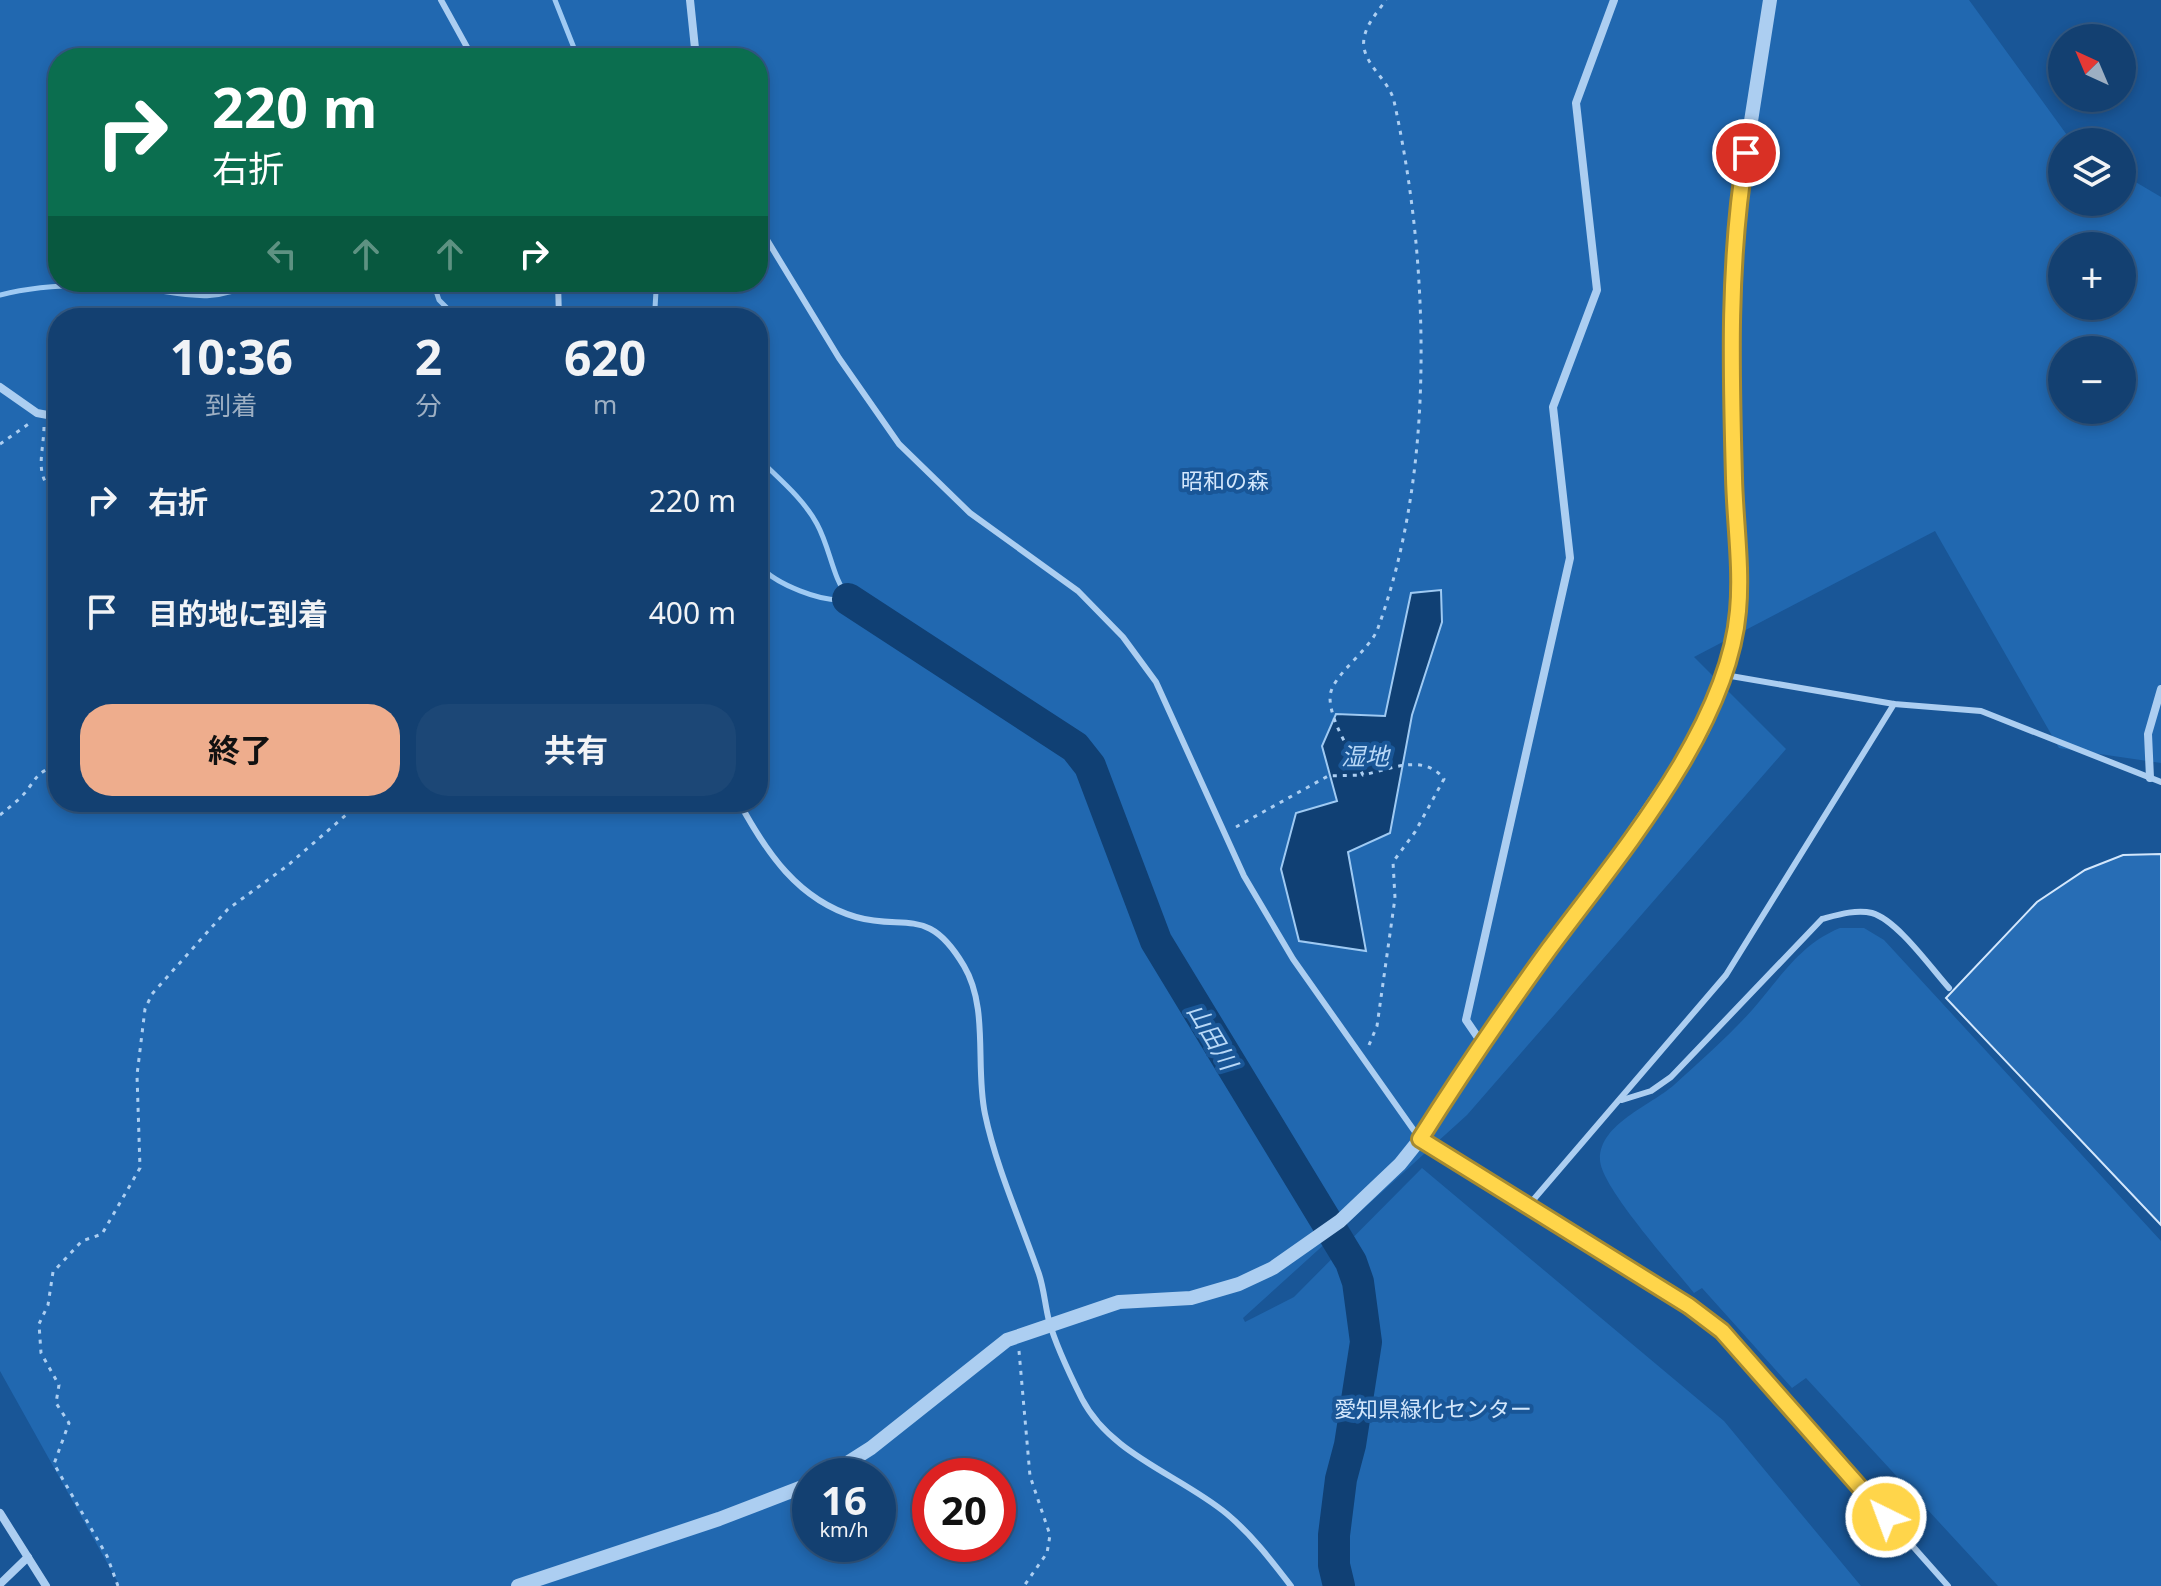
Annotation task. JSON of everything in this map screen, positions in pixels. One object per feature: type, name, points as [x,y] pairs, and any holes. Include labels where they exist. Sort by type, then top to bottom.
[{"type":"street","points":[[690,0],[695,48]]},
{"type":"street","points":[[1481,1042],[1466,1020],[1570,558],[1553,407],[1597,290],[1576,103],[1614,0]]},
{"type":"street","points":[[855,1458],[1007,1340],[1119,1302],[1191,1298],[1239,1284],[1315,1242],[1340,1221],[1400,1164],[1420,1139],[1481,1042],[1612,864],[1703,730],[1725,675],[1738,611],[1731,315],[1738,204],[1770,0]]},
{"type":"street","points":[[0,387],[37,413],[48,414]]},
{"type":"street","points":[[2150,778],[2148,734],[2161,689]]},
{"type":"street","points":[[518,1586],[719,1519],[792,1491]]},
{"type":"street","points":[[0,1513],[46,1586]]},
{"type":"street","points":[[0,1584],[28,1557]]},
{"type":"lane","points":[[441,0],[467,48]]},
{"type":"lane","points":[[768,241],[839,358],[899,444],[941,488],[1078,591],[1123,637],[1156,682],[1244,876],[1293,959],[1420,1139],[1689,1306],[1722,1331],[1948,1586]]},
{"type":"lane","points":[[1725,675],[1894,704],[1981,711],[2161,782]]},
{"type":"lane","points":[[1528,1206],[1726,975],[1894,704]]},
{"type":"lane","points":[[745,812],[783,871],[801,889],[858,918],[926,925],[964,965],[973,984],[977,1011],[979,1077],[985,1116],[1042,1281],[1050,1323],[1082,1400],[1094,1418],[1122,1446],[1227,1514],[1269,1557],[1291,1586]]},
{"type":"lane","points":[[1619,1102],[1651,1091],[1671,1077],[1754,994],[1807,931],[1822,919],[1845,913],[1872,913],[1892,925],[1949,988]]},
{"type":"path","points":[[1363,775],[1336,721],[1330,697],[1337,682],[1377,633],[1396,572],[1412,494],[1421,369],[1420,270],[1393,98],[1364,49],[1364,35],[1386,0]]},
{"type":"path","points":[[0,444],[44,413]]},
{"type":"path","points":[[44,413],[40,476],[48,489]]},
{"type":"path","points":[[1224,833],[1328,776],[1363,775],[1420,763],[1436,769],[1444,779],[1415,832],[1393,862],[1395,898],[1377,1026],[1364,1060]]},
{"type":"path","points":[[0,815],[22,796],[36,775],[48,771]]},
{"type":"path","points":[[118,1586],[107,1556],[54,1464],[69,1423],[56,1403],[59,1385],[41,1353],[39,1324],[48,1305],[53,1272],[82,1241],[102,1234],[140,1168],[137,1075],[145,1009],[160,982],[228,909],[287,866],[349,812]]},
{"type":"path","points":[[1019,1351],[1030,1476],[1050,1535],[1047,1553],[1024,1586]]},
{"type":"green space","name":"昭和の森","points":[[0,0],[1969,0],[2062,128],[2048,128],[2048,216],[2136,216],[2136,182],[2161,197],[2161,763],[2059,748],[1935,531],[1694,657],[1786,749],[1467,1115],[1243,1318],[1245,1322],[1294,1297],[1422,1168],[1724,1421],[1861,1586],[120,1586],[0,1371]]},
{"type":"green space","points":[[1840,928],[1864,928],[1884,940],[2161,1241],[2161,1586],[1998,1586],[1806,1378],[1792,1388],[1702,1288],[1694,1293],[1612,1189],[1600,1160],[1608,1136],[1628,1117],[1674,1085],[1714,1048],[1744,1019],[1802,952]]},
{"type":"water","name":"湿地","points":[[1441,590],[1442,622],[1412,715],[1390,833],[1348,852],[1366,951],[1299,941],[1281,869],[1296,813],[1337,801],[1322,746],[1336,714],[1385,716],[1411,593]]},
{"type":"building","points":[[2161,854],[2161,1225],[1946,998],[2037,902],[2085,870],[2123,855]]},
{"type":"waterway","points":[[555,0],[574,48]]},
{"type":"waterway","points":[[0,295],[48,287]]},
{"type":"waterway","points":[[165,292],[208,296],[230,292]]},
{"type":"waterway","points":[[436,292],[447,308]]},
{"type":"waterway","points":[[655,308],[656,292]]},
{"type":"waterway","points":[[768,468],[811,515],[848,599],[838,600],[800,591],[768,573]]},
{"type":"waterway","name":"山田川","points":[[848,599],[1075,747],[1090,766],[1156,941],[1351,1262],[1358,1282],[1366,1342],[1334,1535],[1334,1565],[1339,1586]]},
{"type":"route","points":[[1746,153],[1738,204],[1731,315],[1738,611],[1725,675],[1703,730],[1612,864],[1481,1042],[1420,1139],[1689,1306],[1722,1331],[1886,1517]]},
{"type":"park label","name":"愛知県緑化センター","points":[[1433,1408]]}]
